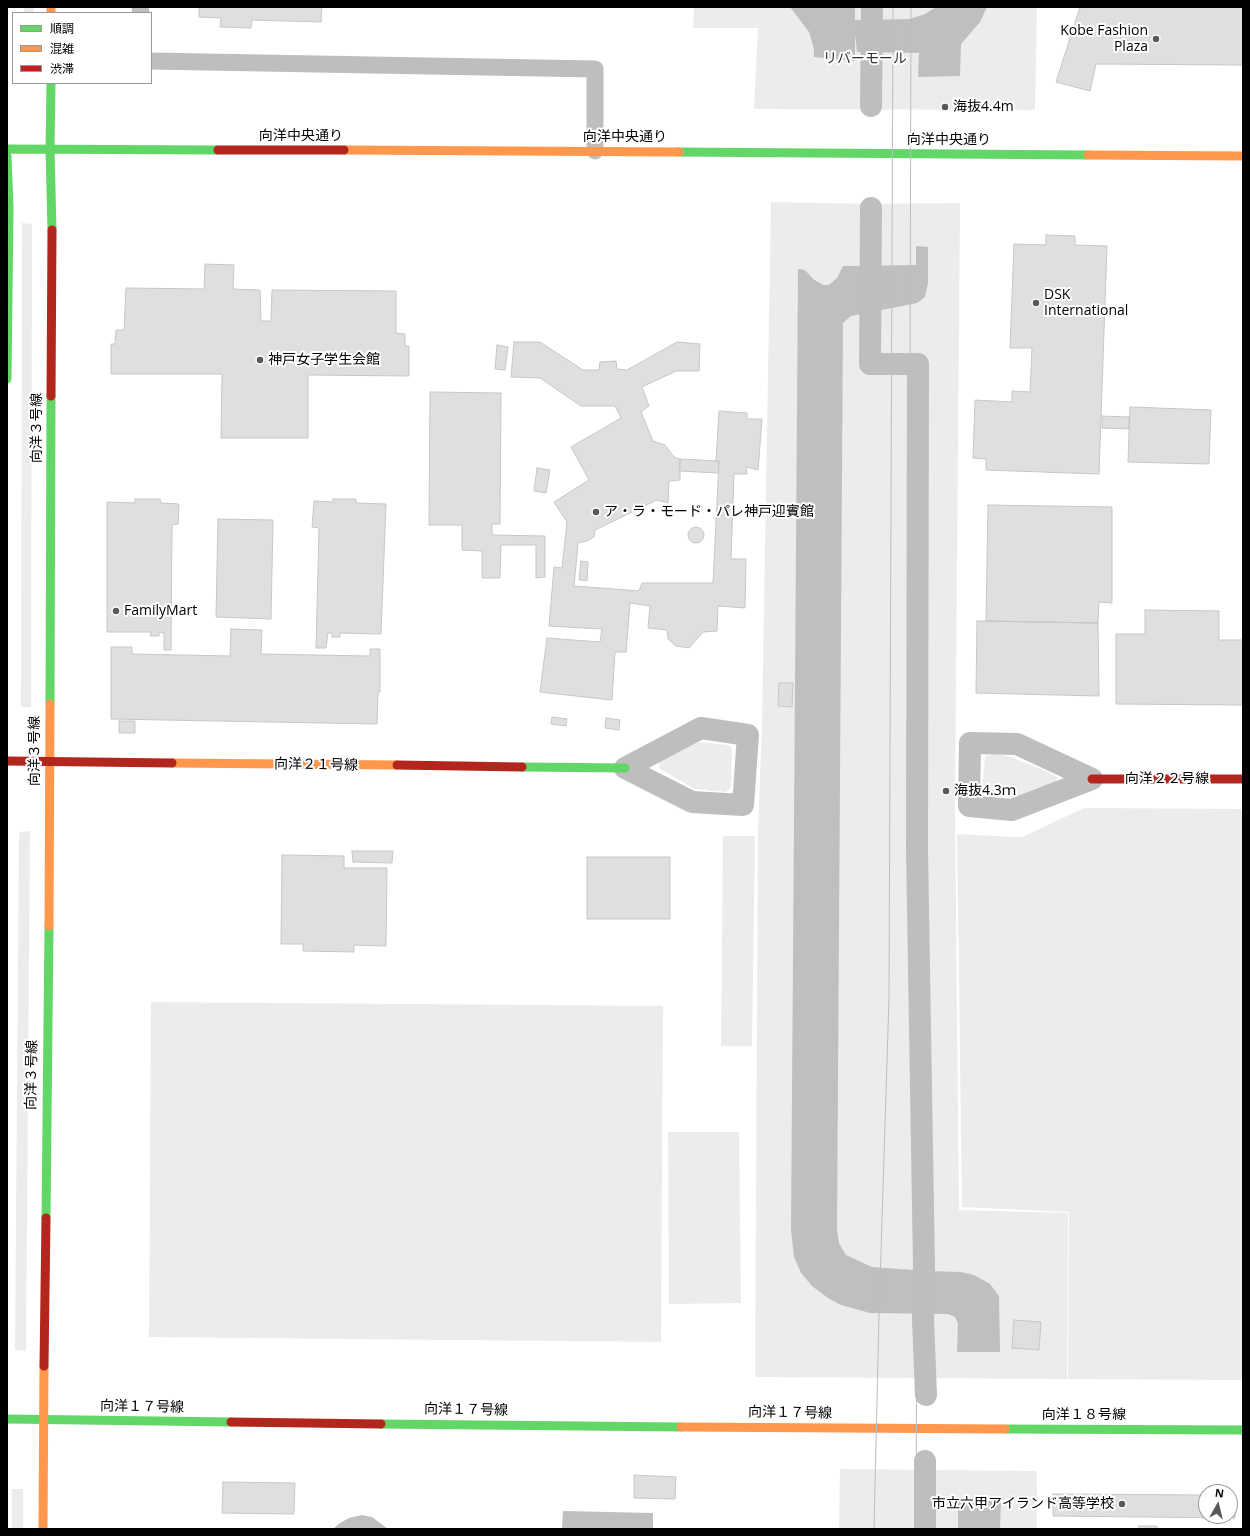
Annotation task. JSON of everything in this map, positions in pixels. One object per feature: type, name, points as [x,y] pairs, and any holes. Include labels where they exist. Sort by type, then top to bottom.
[{"type":"street","points":[[872,12],[872,106]]},
{"type":"street","name":"向洋３号線","points":[[43,1529],[50,762],[52,216],[50,149],[51,84]]},
{"type":"street","name":"向洋中央通り","points":[[7,149],[595,151],[1243,156]]},
{"type":"street","points":[[7,156],[9,208],[7,379]]},
{"type":"street","points":[[871,208],[870,364],[918,364],[917,849],[924,1266],[923,1320],[926,1395]]},
{"type":"street","name":"向洋２１号線","points":[[7,761],[625,768],[692,802],[743,805],[748,735],[701,728],[625,768]]},
{"type":"street","name":"向洋２２号線","points":[[1092,779],[1017,744],[970,743],[969,806],[1012,810],[1092,779],[1243,779]]},
{"type":"street","name":"向洋１７号線","points":[[7,1419],[925,1429]]},
{"type":"street","name":"向洋１８号線","points":[[925,1429],[1243,1430]]},
{"type":"street","points":[[925,1461],[925,1529]]},
{"type":"lane","points":[[152,61],[595,69],[595,151]]},
{"type":"green space","points":[[24,7],[34,7],[34,12],[24,12]]},
{"type":"green space","name":"リバーモール","points":[[694,7],[1037,7],[1035,110],[754,109],[758,28],[693,28]]},
{"type":"green space","points":[[771,202],[872,204],[960,203],[955,805],[959,1210],[1068,1213],[1067,1379],[755,1377],[758,833],[762,723]]},
{"type":"green space","points":[[22,223],[32,224],[31,707],[21,707]]},
{"type":"green space","points":[[699,742],[728,745],[732,750],[731,787],[729,790],[725,792],[695,789],[660,769],[660,761]]},
{"type":"green space","points":[[994,754],[1011,757],[1048,772],[1057,777],[1056,782],[1023,796],[1013,798],[988,794],[982,790],[985,757]]},
{"type":"green space","points":[[1084,808],[1243,809],[1243,1380],[1068,1379],[1069,1212],[962,1207],[957,834],[1022,837]]},
{"type":"green space","points":[[30,831],[26,1351],[15,1350],[19,832]]},
{"type":"green space","points":[[723,836],[755,836],[752,1046],[721,1046]]},
{"type":"green space","points":[[151,1002],[663,1006],[661,1342],[149,1337]]},
{"type":"green space","points":[[668,1132],[739,1132],[741,1303],[669,1304]]},
{"type":"green space","points":[[840,1469],[1037,1471],[1037,1529],[839,1529]]},
{"type":"green space","points":[[12,1489],[23,1489],[23,1529],[12,1529]]},
{"type":"shaded area","points":[[790,7],[855,7],[855,20],[910,19],[925,14],[936,7],[987,7],[980,22],[961,44],[960,76],[918,77],[919,53],[857,52],[855,34],[855,61],[814,57],[814,49],[809,32]]},
{"type":"shaded area","points":[[916,246],[928,247],[928,283],[925,297],[917,303],[851,316],[843,323],[837,1230],[839,1243],[846,1255],[872,1267],[961,1272],[974,1275],[990,1284],[999,1296],[1000,1352],[957,1352],[958,1323],[955,1317],[948,1314],[870,1313],[841,1305],[828,1298],[812,1286],[801,1273],[794,1257],[791,1231],[798,269],[805,270],[813,279],[823,285],[829,285],[837,278],[843,266],[916,265]]},
{"type":"shaded area","points":[[958,1497],[1001,1500],[1000,1529],[958,1529]]},
{"type":"shaded area","points":[[563,1511],[653,1513],[653,1529],[562,1529]]},
{"type":"shaded area","points":[[362,1515],[372,1517],[388,1529],[333,1529],[349,1518]]},
{"type":"building","points":[[199,7],[322,7],[321,22],[252,20],[251,28],[220,27],[221,18],[199,17]]},
{"type":"building","name":"Kobe Fashion Plaza","points":[[1080,7],[1243,7],[1243,65],[1096,64],[1090,91],[1056,82]]},
{"type":"building","points":[[1046,235],[1075,236],[1075,245],[1107,246],[1099,474],[986,470],[986,459],[973,458],[975,400],[1012,402],[1012,391],[1030,392],[1032,348],[1010,348],[1014,244],[1046,245]]},
{"type":"building","name":"神戸女子学生会館","points":[[205,264],[234,265],[233,289],[260,290],[261,321],[271,321],[272,290],[396,291],[396,333],[405,334],[405,346],[409,346],[409,376],[308,375],[308,438],[221,438],[222,374],[111,374],[111,344],[115,344],[116,330],[124,330],[126,288],[204,289]]},
{"type":"building","name":"ア・ラ・モード・パレ神戸迎賓館","points":[[514,342],[540,342],[583,370],[599,370],[600,362],[616,361],[617,369],[627,370],[677,342],[700,344],[699,371],[676,371],[642,387],[649,406],[641,412],[653,441],[665,445],[674,457],[680,459],[680,480],[669,481],[668,503],[657,500],[595,530],[594,537],[587,541],[578,543],[574,586],[639,591],[642,583],[713,583],[719,461],[716,461],[719,411],[747,413],[747,419],[762,419],[758,470],[746,467],[747,474],[734,474],[731,559],[746,559],[745,608],[718,606],[717,631],[703,632],[689,648],[676,646],[668,639],[667,630],[648,628],[650,606],[630,603],[626,652],[615,652],[612,700],[540,692],[547,638],[600,642],[602,629],[549,626],[554,567],[562,568],[567,522],[554,502],[589,480],[571,447],[621,418],[615,406],[581,406],[540,378],[511,377]]},
{"type":"building","points":[[497,345],[508,347],[505,370],[495,369]]},
{"type":"building","points":[[430,392],[501,393],[500,524],[492,524],[492,535],[545,536],[545,577],[536,578],[536,545],[501,545],[500,578],[482,578],[482,551],[462,550],[462,525],[429,525]]},
{"type":"building","points":[[1130,407],[1211,410],[1209,464],[1128,462]]},
{"type":"building","points":[[1102,416],[1129,417],[1129,429],[1102,428]]},
{"type":"building","points":[[680,459],[719,461],[718,473],[679,471]]},
{"type":"building","points":[[537,468],[550,470],[546,493],[534,491]]},
{"type":"building","points":[[135,499],[160,499],[161,503],[179,504],[178,524],[172,525],[171,650],[164,650],[164,633],[159,632],[159,636],[150,636],[151,632],[107,632],[107,502],[135,503]]},
{"type":"building","points":[[333,499],[356,499],[356,503],[386,504],[381,634],[340,633],[340,637],[332,637],[332,633],[328,633],[326,648],[316,648],[319,528],[312,527],[314,501],[333,502]]},
{"type":"building","points":[[988,505],[1112,507],[1112,603],[1099,602],[1098,623],[986,621]]},
{"type":"building","points":[[218,519],[273,520],[271,619],[216,617]]},
{"type":"building","points":[[696,527],[702,529],[704,535],[702,541],[696,543],[690,541],[688,535],[690,529]]},
{"type":"building","points":[[581,561],[588,562],[587,581],[579,580]]},
{"type":"building","points":[[1145,610],[1219,611],[1219,640],[1243,640],[1243,705],[1116,704],[1116,634],[1145,634]]},
{"type":"building","points":[[977,621],[1098,623],[1099,696],[976,693]]},
{"type":"building","points":[[231,629],[262,630],[261,654],[370,656],[370,649],[380,649],[380,692],[378,692],[377,724],[111,719],[111,647],[132,647],[132,654],[230,656]]},
{"type":"building","points":[[779,683],[793,683],[792,707],[778,706]]},
{"type":"building","points":[[552,717],[567,719],[566,726],[551,724]]},
{"type":"building","points":[[606,718],[620,720],[619,730],[605,728]]},
{"type":"building","points":[[119,721],[135,721],[135,733],[119,733]]},
{"type":"building","points":[[352,851],[393,851],[392,863],[353,862]]},
{"type":"building","points":[[282,855],[344,856],[344,868],[387,868],[386,946],[354,945],[354,952],[303,951],[303,944],[281,944]]},
{"type":"building","points":[[587,857],[670,857],[670,919],[587,919]]},
{"type":"building","points":[[1014,1320],[1041,1322],[1039,1350],[1012,1348]]},
{"type":"building","points":[[634,1475],[676,1477],[675,1499],[634,1498]]},
{"type":"building","points":[[223,1482],[295,1483],[294,1514],[222,1513]]},
{"type":"building","points":[[1053,1494],[1198,1495],[1198,1518],[1053,1516]]},
{"type":"building","points":[[1139,1526],[1157,1526],[1157,1529],[1139,1529]]},
{"type":"tram line","points":[[874,1529],[889,998],[893,7]]},
{"type":"tram line","points":[[911,7],[909,773],[918,1010],[916,1529]]},
{"type":"traffic: fast","points":[[51,84],[50,149],[52,230]]},
{"type":"traffic: fast","points":[[7,149],[218,150]]},
{"type":"traffic: fast","points":[[679,152],[1088,155]]},
{"type":"traffic: fast","points":[[7,156],[9,208],[7,379]]},
{"type":"traffic: fast","points":[[50,704],[51,396]]},
{"type":"traffic: fast","points":[[522,767],[625,768]]},
{"type":"traffic: fast","points":[[46,1218],[49,926]]},
{"type":"traffic: fast","points":[[7,1419],[231,1422]]},
{"type":"traffic: fast","points":[[381,1424],[681,1427]]},
{"type":"traffic: fast","points":[[1005,1429],[1243,1430]]},
{"type":"traffic: slow","points":[[51,7],[51,12]]},
{"type":"traffic: slow","points":[[344,150],[679,152]]},
{"type":"traffic: slow","points":[[1088,155],[1243,156]]},
{"type":"traffic: slow","points":[[49,926],[50,704]]},
{"type":"traffic: slow","points":[[172,763],[397,765]]},
{"type":"traffic: slow","points":[[43,1529],[44,1366]]},
{"type":"traffic: slow","points":[[681,1427],[1005,1429]]},
{"type":"traffic: jam","points":[[218,150],[344,150]]},
{"type":"traffic: jam","points":[[51,396],[52,230]]},
{"type":"traffic: jam","points":[[7,761],[172,763]]},
{"type":"traffic: jam","points":[[397,765],[522,767]]},
{"type":"traffic: jam","points":[[1092,779],[1243,779]]},
{"type":"traffic: jam","points":[[44,1366],[46,1218]]},
{"type":"traffic: jam","points":[[231,1422],[381,1424]]},
{"type":"place","name":"Kobe Fashion Plaza","points":[[1156,39]]},
{"type":"place","name":"海抜4.4m","points":[[945,107]]},
{"type":"place","name":"DSK International","points":[[1036,303]]},
{"type":"place","name":"神戸女子学生会館","points":[[260,360]]},
{"type":"place","name":"ア・ラ・モード・パレ神戸迎賓館","points":[[596,512]]},
{"type":"place","name":"FamilyMart","points":[[116,611]]},
{"type":"place","name":"海抜4.3ｍ","points":[[946,791]]},
{"type":"place","name":"市立六甲アイランド高等学校","points":[[1122,1504]]}]
